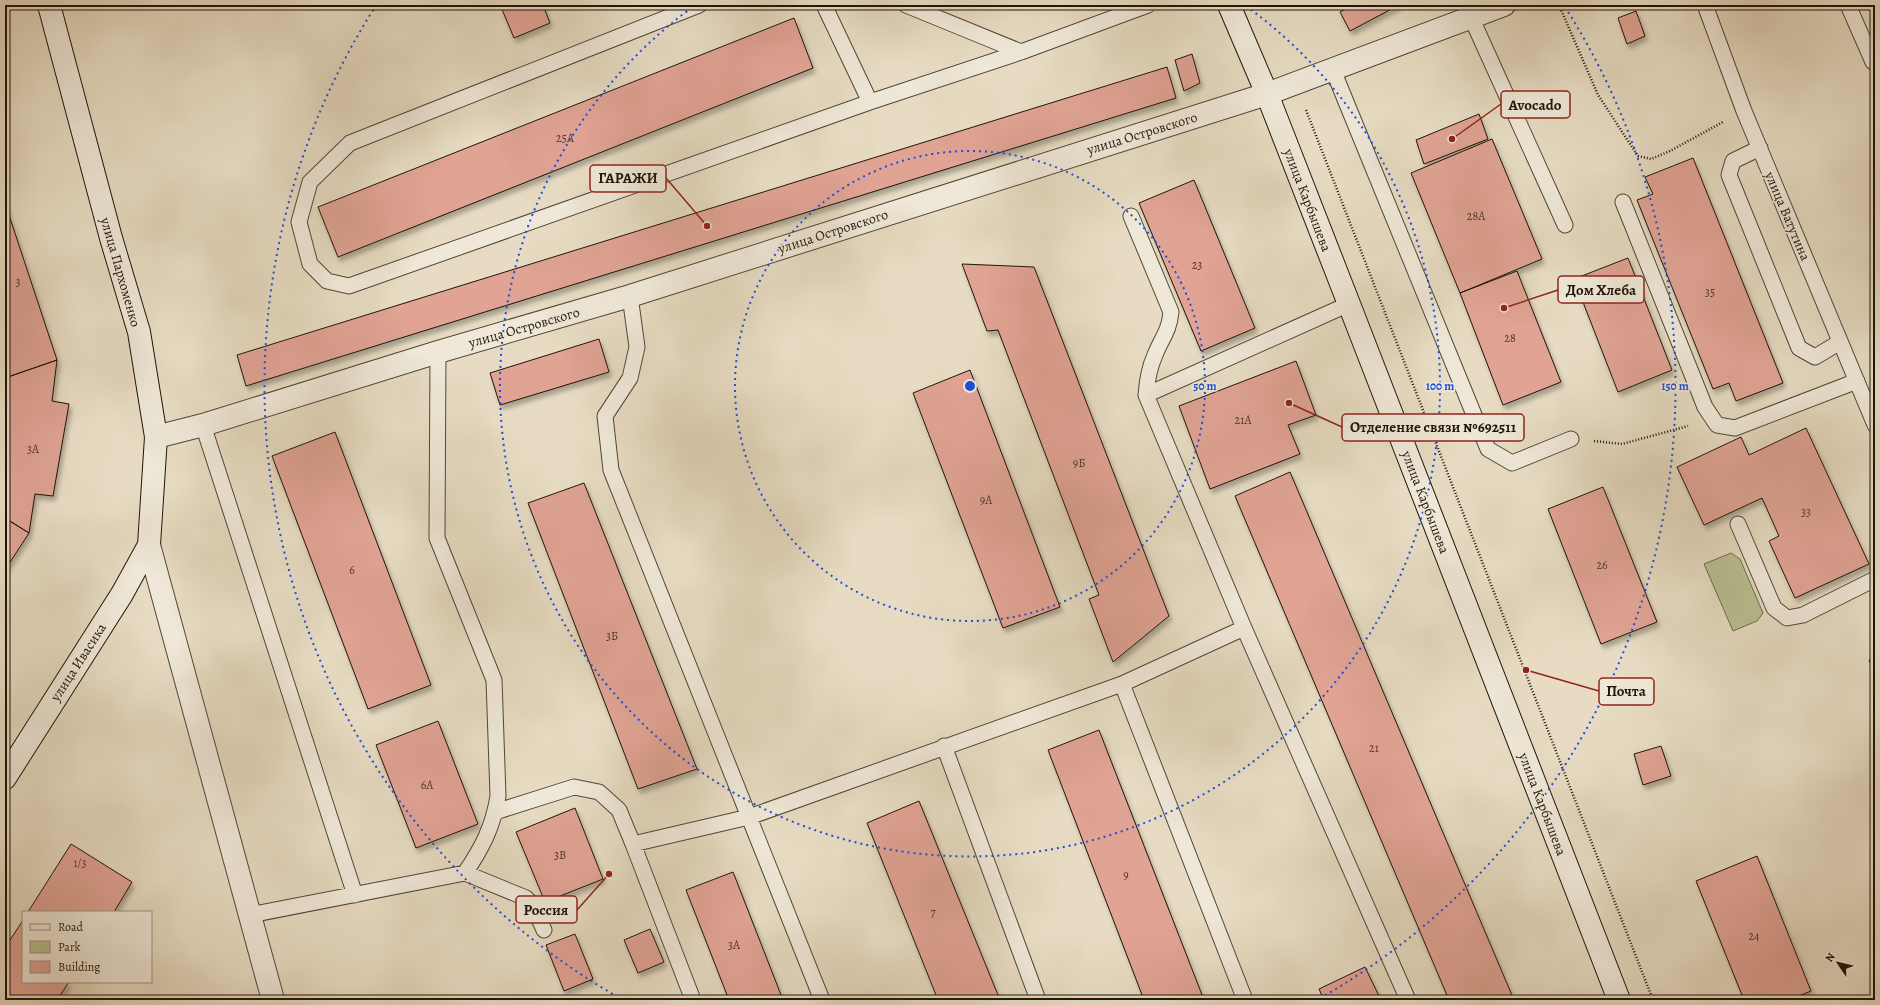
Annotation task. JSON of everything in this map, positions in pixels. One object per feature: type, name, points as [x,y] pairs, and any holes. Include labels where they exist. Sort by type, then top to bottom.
[{"type":"street","name":"улица Пархоменко","points":[[49,5],[110,238],[139,332],[156,437],[149,545]]},
{"type":"street","name":"улица Карбышева","points":[[1229,5],[1267,94],[1619,1000]]},
{"type":"street","name":"улица Островского","points":[[156,437],[203,425],[438,352],[630,296],[1267,94],[1504,5]]},
{"type":"street","name":"улица Ивасика","points":[[5,778],[122,594],[149,545]]},
{"type":"street","points":[[149,545],[273,1000]]},
{"type":"lane","points":[[699,5],[350,143],[310,182],[299,222],[310,264],[327,281],[349,286],[870,102],[1021,52],[1148,5]]},
{"type":"lane","points":[[824,5],[870,102]]},
{"type":"lane","points":[[906,5],[1021,52]]},
{"type":"lane","name":"улица Ватутина","points":[[1705,5],[1744,111],[1875,426]]},
{"type":"lane","points":[[1848,5],[1873,62]]},
{"type":"lane","points":[[1471,18],[1566,225]]},
{"type":"lane","points":[[1333,70],[1488,450],[1512,463],[1571,439]]},
{"type":"lane","points":[[1760,148],[1733,161],[1729,175],[1799,348],[1815,357],[1840,342]]},
{"type":"lane","points":[[1623,202],[1705,407],[1717,425],[1735,428],[1857,381]]},
{"type":"lane","points":[[1130,216],[1171,312],[1170,326],[1155,355],[1148,375],[1146,395],[1244,628],[1408,1000]]},
{"type":"lane","points":[[630,296],[637,347],[630,378],[605,416],[611,470],[822,1000]]},
{"type":"lane","points":[[1146,395],[1349,304]]},
{"type":"lane","points":[[438,352],[437,538],[494,680],[498,796],[495,812],[483,846],[465,873]]},
{"type":"lane","points":[[203,425],[356,895]]},
{"type":"lane","points":[[1738,524],[1774,608],[1787,618],[1803,615],[1875,579]]},
{"type":"lane","points":[[633,844],[749,817],[944,746],[1122,684],[1244,628]]},
{"type":"lane","points":[[1122,684],[1245,1000]]},
{"type":"lane","points":[[944,746],[1038,1000]]},
{"type":"lane","points":[[495,812],[574,787],[599,792],[619,810],[693,1000]]},
{"type":"lane","points":[[250,915],[465,873],[526,898],[534,905],[544,930]]},
{"type":"path","points":[[1559,5],[1598,94],[1638,156],[1652,159],[1664,154],[1744,111]]},
{"type":"path","points":[[1296,84],[1652,1000]]},
{"type":"path","points":[[1571,439],[1622,444],[1668,433],[1712,418]]},
{"type":"green space","points":[[1731,553],[1740,559],[1763,613],[1757,621],[1733,631],[1704,564]]},
{"type":"building","points":[[506,5],[543,5],[550,23],[514,38],[501,7]]},
{"type":"building","points":[[1353,5],[1399,5],[1350,31],[1340,12]]},
{"type":"building","points":[[1636,11],[1645,36],[1627,44],[1618,18]]},
{"type":"building","points":[[794,18],[813,68],[338,257],[318,207]]},
{"type":"building","points":[[1192,54],[1200,83],[1184,91],[1175,60]]},
{"type":"building","points":[[1167,67],[1176,98],[246,386],[237,355]]},
{"type":"building","points":[[1479,114],[1488,139],[1424,164],[1416,140]]},
{"type":"building","points":[[1492,139],[1542,259],[1460,293],[1411,173]]},
{"type":"building","points":[[1693,158],[1783,383],[1736,401],[1729,383],[1713,389],[1637,200],[1653,194],[1645,177]]},
{"type":"building","points":[[1194,180],[1255,328],[1201,351],[1139,203]]},
{"type":"building","points":[[5,203],[57,360],[5,378]]},
{"type":"building","points":[[1628,258],[1672,370],[1618,392],[1574,279]]},
{"type":"building","points":[[962,264],[1034,267],[1169,616],[1113,662],[1089,599],[1099,595],[998,330],[987,331]]},
{"type":"building","points":[[1517,271],[1561,382],[1503,405],[1460,293]]},
{"type":"building","points":[[599,339],[609,372],[500,405],[490,373]]},
{"type":"building","points":[[57,360],[52,401],[69,404],[53,496],[35,494],[29,533],[5,518],[5,378]]},
{"type":"building","points":[[1296,361],[1316,415],[1288,425],[1300,454],[1210,489],[1179,406]]},
{"type":"building","points":[[970,370],[1060,607],[1003,628],[913,393]]},
{"type":"building","points":[[1806,428],[1869,564],[1795,598],[1769,541],[1779,536],[1762,498],[1704,525],[1677,467],[1741,437],[1749,455]]},
{"type":"building","points":[[335,432],[431,685],[368,709],[272,456]]},
{"type":"building","points":[[1290,472],[1514,1000],[1449,1000],[1235,496]]},
{"type":"building","points":[[584,483],[697,769],[638,789],[528,503]]},
{"type":"building","points":[[1603,487],[1657,622],[1601,644],[1548,509]]},
{"type":"building","points":[[5,518],[29,533],[5,570]]},
{"type":"building","points":[[1875,658],[1875,674],[1869,660]]},
{"type":"building","points":[[438,721],[478,824],[416,848],[376,745]]},
{"type":"building","points":[[1099,730],[1204,1000],[1144,1000],[1048,750]]},
{"type":"building","points":[[1661,746],[1671,776],[1643,785],[1634,754]]},
{"type":"building","points":[[919,801],[1000,1000],[938,1000],[867,823]]},
{"type":"building","points":[[575,808],[603,879],[545,902],[516,832]]},
{"type":"building","points":[[71,844],[132,882],[115,911],[29,911]]},
{"type":"building","points":[[1757,856],[1811,991],[1789,1000],[1744,1000],[1696,881]]},
{"type":"building","points":[[733,872],[783,1000],[729,1000],[686,890]]},
{"type":"building","points":[[22,922],[22,983],[68,983],[57,1000],[5,1000],[5,948]]},
{"type":"building","points":[[650,929],[664,962],[638,973],[624,940]]},
{"type":"building","points":[[575,934],[593,979],[564,991],[546,945]]},
{"type":"building","points":[[1365,967],[1379,996],[1371,1000],[1324,1000],[1319,989]]},
{"type":"place","name":"Avocado","points":[[1452,139]]},
{"type":"place","name":"ГАРАЖИ","points":[[707,226]]},
{"type":"place","name":"Дом Хлеба","points":[[1504,308]]},
{"type":"place","name":"Отделение связи №692511","points":[[1289,403]]},
{"type":"place","name":"Почта","points":[[1526,670]]},
{"type":"place","name":"Россия","points":[[609,874]]}]
